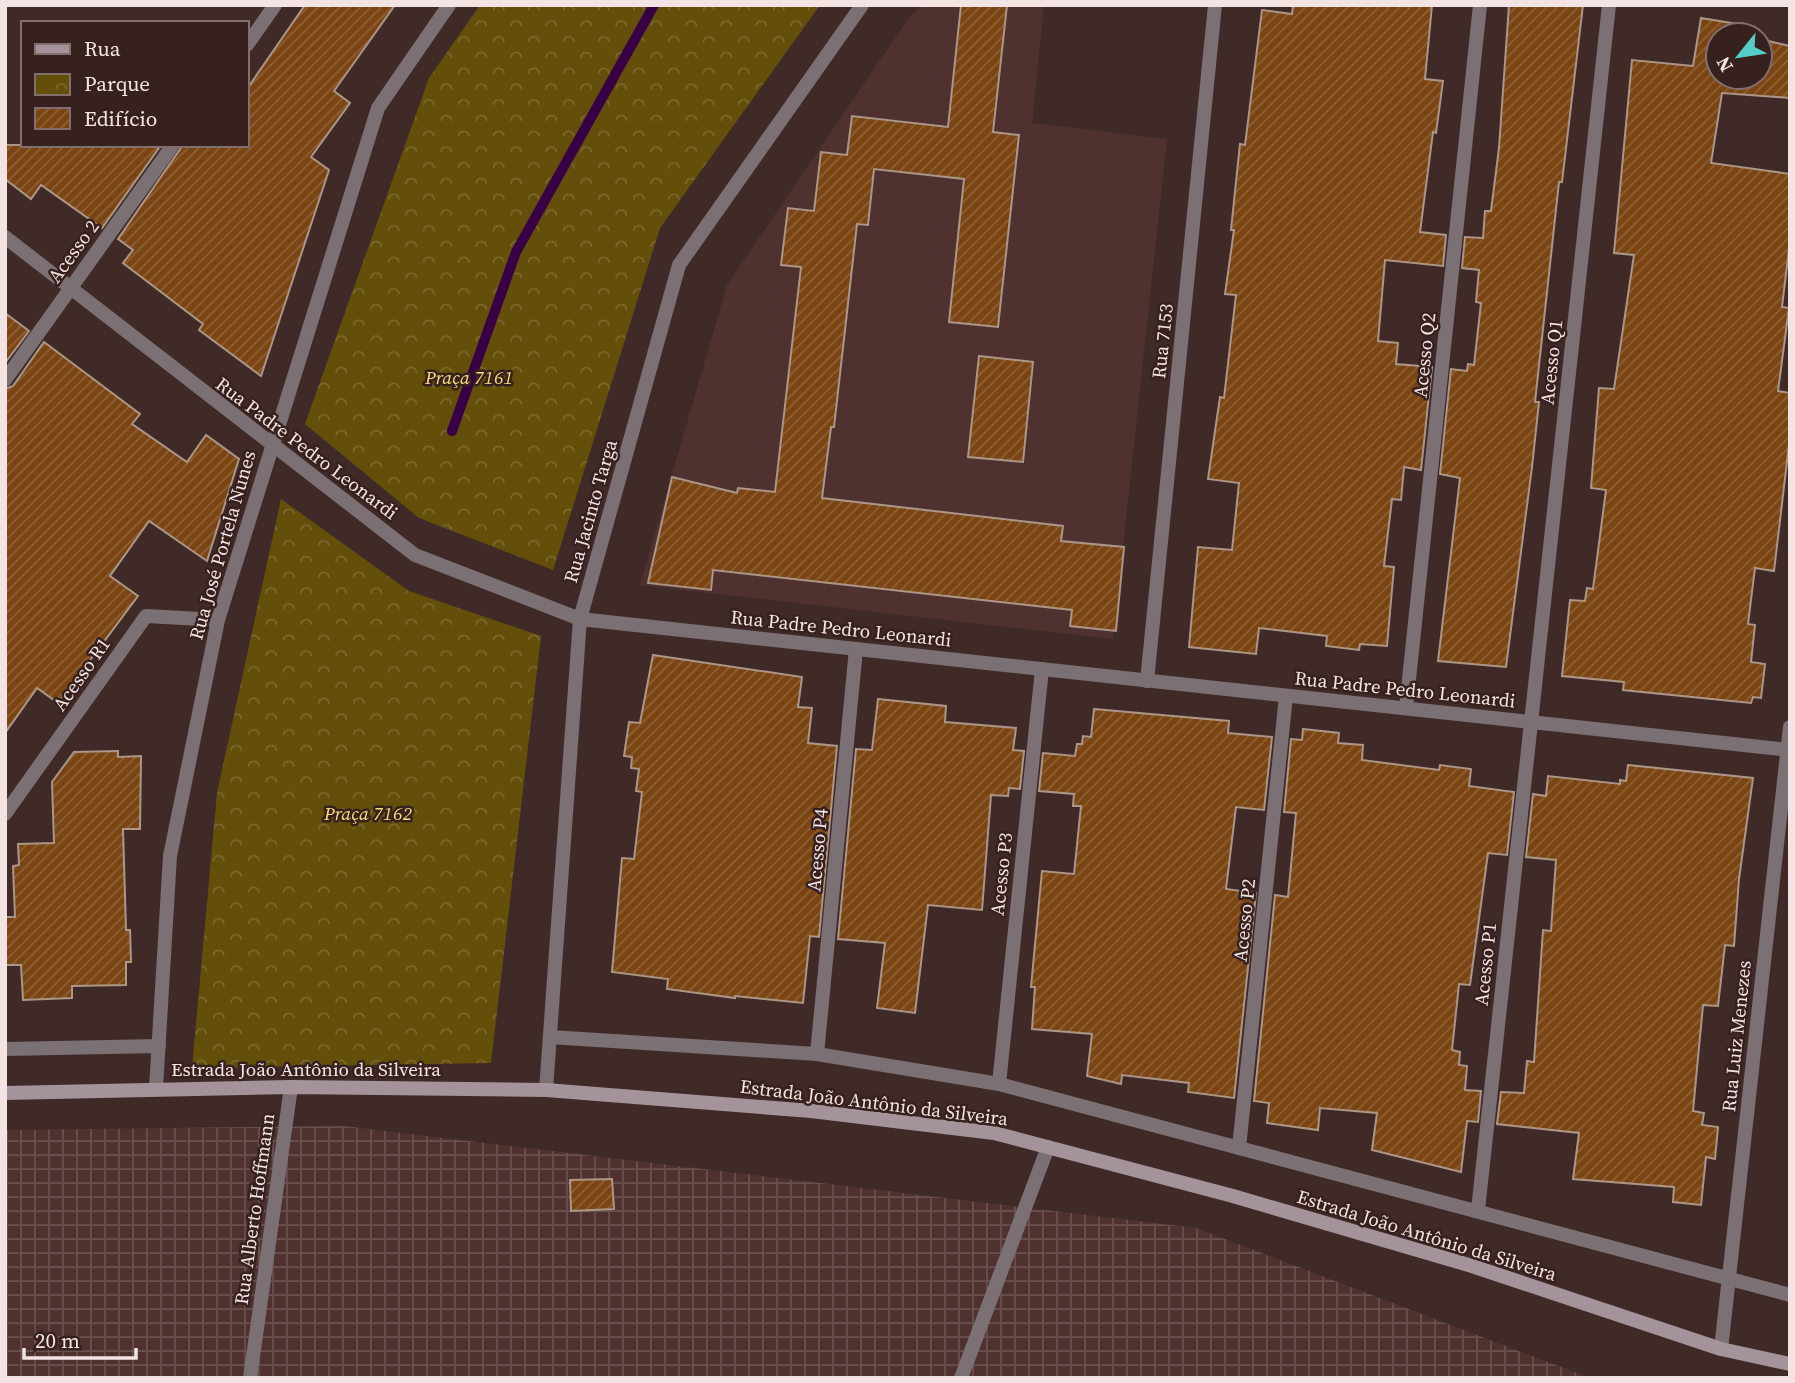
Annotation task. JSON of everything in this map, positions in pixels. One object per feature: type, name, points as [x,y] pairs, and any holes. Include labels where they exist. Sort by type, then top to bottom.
[{"type":"main road","name":"Estrada João Antônio da Silveira","points":[[5,1093],[291,1087],[546,1090],[811,1111],[995,1133],[1233,1196],[1472,1266],[1721,1349],[1790,1364]]},
{"type":"street","points":[[248,43],[275,5]]},
{"type":"street","name":"Rua José Portela Nunes","points":[[156,1088],[170,856],[218,620],[270,446],[378,108],[449,5]]},
{"type":"street","name":"Rua Jacinto Targa","points":[[546,1090],[580,619],[679,265],[862,5]]},
{"type":"street","name":"Rua 7153","points":[[1147,681],[1215,5]]},
{"type":"street","name":"Acesso Q2","points":[[1406,708],[1480,5]]},
{"type":"street","name":"Acesso Q1","points":[[1531,722],[1609,5]]},
{"type":"street","name":"Acesso 2","points":[[5,380],[172,147]]},
{"type":"street","name":"Rua Padre Pedro Leonardi","points":[[5,237],[270,446],[415,555],[580,619],[1789,750]]},
{"type":"street","name":"Acesso R1","points":[[5,814],[145,616],[218,620]]},
{"type":"street","name":"Acesso P4","points":[[817,1054],[856,649]]},
{"type":"street","name":"Acesso P3","points":[[999,1084],[1042,669]]},
{"type":"street","name":"Acesso P2","points":[[1239,1148],[1286,696]]},
{"type":"street","name":"Acesso P1","points":[[1478,1210],[1531,722]]},
{"type":"street","name":"Rua Luiz Menezes","points":[[1721,1349],[1790,727]]},
{"type":"street","name":"Estrada João Antônio da Silveira","points":[[550,1037],[817,1054],[999,1084],[1478,1210],[1728,1281],[1790,1295]]},
{"type":"street","name":"Estrada João Antônio da Silveira","points":[[5,1049],[159,1046]]},
{"type":"street","name":"Rua Alberto Hoffmann","points":[[250,1378],[291,1087]]},
{"type":"street","points":[[961,1378],[1048,1147]]},
{"type":"shaded area","points":[[923,5],[1044,5],[1032,123],[1167,139],[1113,639],[640,585],[727,285],[910,16]]},
{"type":"shaded area","points":[[343,1126],[1196,1228],[1590,1378],[5,1378],[5,1130]]},
{"type":"green space","name":"Praça 7161","points":[[480,5],[820,5],[660,228],[553,570],[419,518],[305,424],[429,78]]},
{"type":"green space","name":"Praça 7162","points":[[281,499],[409,591],[541,636],[491,1063],[192,1068],[217,793]]},
{"type":"building","points":[[305,5],[395,5],[334,91],[350,103],[311,157],[329,170],[261,376],[199,330],[203,324],[123,263],[133,250],[118,239],[182,147],[248,147],[248,88]]},
{"type":"building","points":[[961,5],[1007,5],[993,132],[1019,135],[998,327],[949,322],[964,179],[874,169],[868,225],[857,224],[834,427],[831,427],[822,498],[1063,526],[1061,541],[1124,547],[1116,631],[1070,626],[1072,610],[713,570],[711,590],[648,583],[672,477],[737,493],[738,488],[775,492],[801,267],[781,265],[788,208],[814,211],[821,152],[847,155],[852,116],[948,127]]},
{"type":"building","points":[[1293,5],[1432,5],[1425,79],[1443,81],[1436,133],[1433,132],[1420,232],[1446,235],[1443,266],[1385,260],[1378,341],[1398,343],[1396,364],[1432,367],[1421,470],[1404,467],[1401,500],[1392,499],[1384,566],[1394,567],[1387,646],[1360,644],[1359,650],[1326,646],[1327,636],[1259,628],[1256,654],[1189,647],[1198,547],[1232,550],[1239,483],[1208,479],[1220,397],[1224,398],[1236,295],[1225,294],[1234,230],[1231,230],[1240,144],[1245,145],[1262,10],[1292,14]]},
{"type":"building","points":[[1509,5],[1583,5],[1562,182],[1559,182],[1535,402],[1539,402],[1532,467],[1506,667],[1438,661],[1460,478],[1440,474],[1451,369],[1467,371],[1468,364],[1474,365],[1481,303],[1476,302],[1479,270],[1462,268],[1465,237],[1483,238],[1485,211],[1491,211],[1499,148]]},
{"type":"building","points":[[1701,18],[1720,21],[1704,21],[1704,91],[1774,91],[1774,42],[1790,46],[1790,98],[1722,93],[1711,163],[1790,174],[1790,241],[1782,307],[1789,308],[1778,391],[1790,393],[1790,436],[1774,571],[1755,568],[1748,624],[1755,625],[1751,662],[1765,664],[1761,698],[1753,697],[1751,703],[1623,690],[1624,682],[1562,676],[1570,600],[1585,601],[1587,588],[1593,589],[1606,490],[1591,488],[1599,388],[1614,389],[1634,255],[1614,253],[1632,60],[1693,66]]},
{"type":"building","points":[[5,145],[160,147],[102,228],[41,185],[31,199],[5,179]]},
{"type":"building","points":[[5,313],[29,331],[5,363]]},
{"type":"building","points":[[44,342],[140,414],[132,424],[187,462],[206,435],[239,459],[207,561],[149,521],[110,576],[138,596],[58,703],[37,688],[5,733],[5,389],[13,386]]},
{"type":"building","points":[[979,356],[1033,362],[1023,462],[968,457]]},
{"type":"building","points":[[653,655],[802,677],[798,707],[812,708],[808,743],[837,746],[819,937],[810,936],[803,1003],[667,989],[668,979],[612,972],[622,858],[634,859],[642,792],[636,791],[639,769],[631,768],[632,757],[624,756],[629,722],[640,723]]},
{"type":"building","points":[[878,699],[946,706],[945,722],[1016,728],[1013,750],[1024,751],[1020,789],[1009,788],[1008,796],[991,795],[982,910],[928,905],[915,1013],[877,1008],[885,943],[838,939],[856,749],[872,750]]},
{"type":"building","points":[[1094,709],[1229,721],[1228,733],[1272,737],[1264,810],[1236,807],[1226,889],[1256,893],[1234,1098],[1188,1092],[1189,1083],[1122,1075],[1121,1084],[1087,1076],[1092,1034],[1032,1029],[1035,987],[1031,987],[1042,871],[1074,874],[1081,806],[1073,806],[1074,794],[1039,791],[1043,753],[1075,756],[1077,744],[1082,744],[1083,736],[1091,737]]},
{"type":"building","points":[[1303,729],[1339,733],[1338,743],[1363,745],[1362,760],[1439,770],[1440,765],[1471,769],[1469,786],[1514,792],[1507,855],[1488,853],[1470,985],[1459,984],[1452,1050],[1460,1052],[1459,1065],[1467,1066],[1465,1090],[1481,1091],[1478,1122],[1467,1121],[1461,1172],[1372,1150],[1377,1113],[1320,1108],[1318,1130],[1267,1123],[1269,1103],[1254,1101],[1275,895],[1288,897],[1296,813],[1284,812],[1291,739],[1302,740]]},
{"type":"building","points":[[118,751],[118,757],[141,756],[140,829],[123,829],[126,930],[130,930],[131,962],[126,962],[126,985],[72,986],[72,998],[23,1000],[21,965],[6,965],[5,917],[15,917],[13,866],[19,865],[18,844],[54,843],[52,782],[74,752]]},
{"type":"building","points":[[1628,765],[1753,778],[1739,879],[1734,946],[1725,945],[1718,1006],[1703,1005],[1693,1111],[1704,1113],[1702,1125],[1718,1127],[1715,1159],[1706,1157],[1701,1205],[1673,1202],[1674,1187],[1573,1179],[1579,1133],[1497,1124],[1501,1092],[1524,1093],[1527,1061],[1534,1062],[1543,930],[1551,931],[1556,860],[1526,857],[1533,794],[1546,796],[1548,776],[1620,784],[1620,780],[1626,781]]},
{"type":"building","points":[[612,1179],[614,1209],[571,1211],[570,1180]]},
{"type":"waterway","points":[[452,431],[516,252],[654,5]]}]
